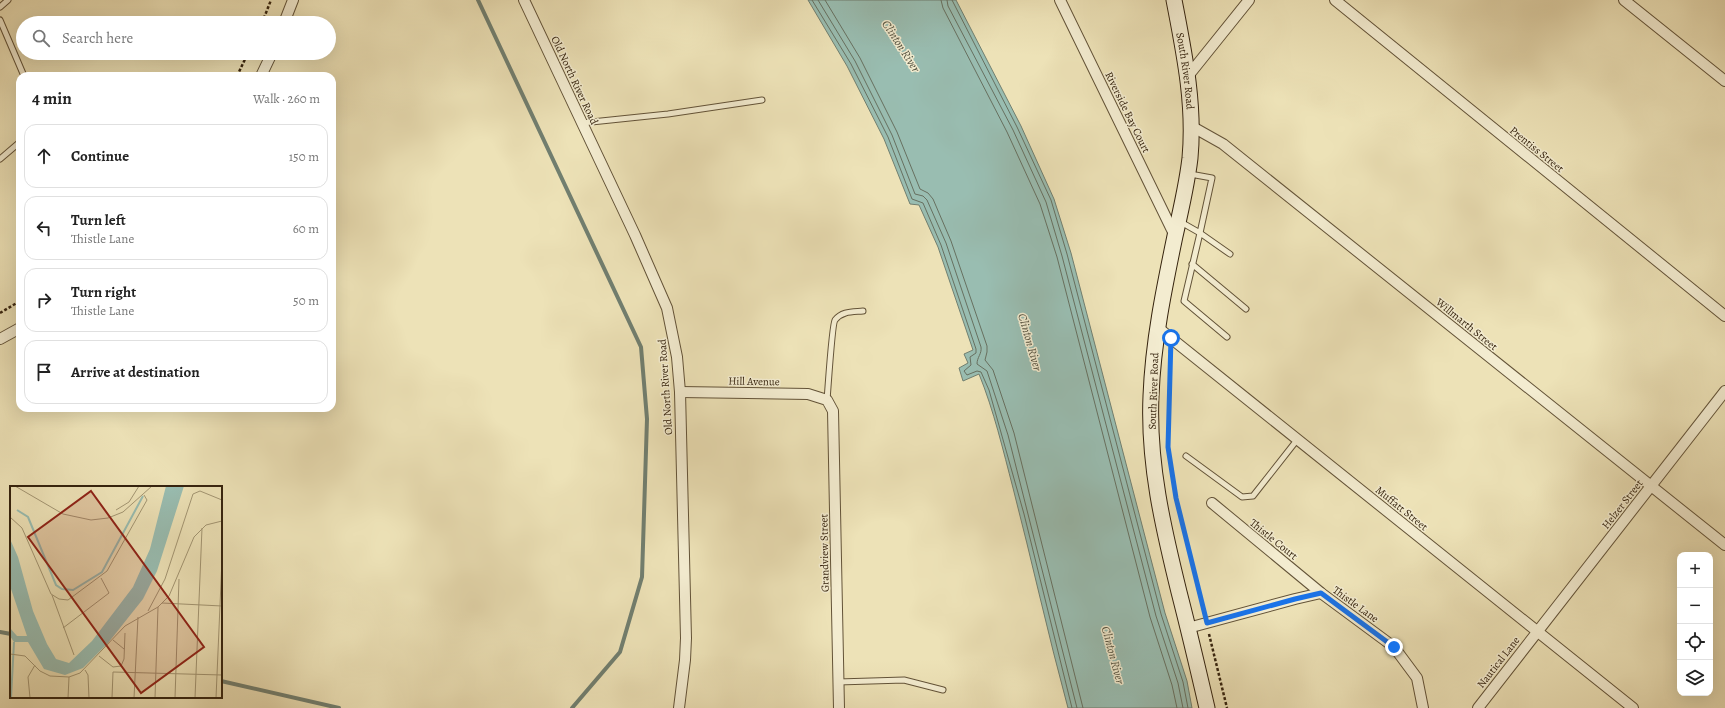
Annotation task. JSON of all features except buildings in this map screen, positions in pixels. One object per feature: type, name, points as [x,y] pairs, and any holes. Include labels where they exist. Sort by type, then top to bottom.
[{"type":"street","points":[[287,16],[293,0]]},
{"type":"street","name":"Old North River Road","points":[[524,0],[635,235],[667,308],[677,357],[680,392],[686,638],[685,660],[678,708]]},
{"type":"street","name":"Riverside Bay Court","points":[[1060,0],[1175,236]]},
{"type":"street","name":"South River Road","points":[[1174,0],[1188,76],[1191,126],[1187,173],[1157,327],[1151,397],[1153,468],[1168,545],[1207,708]]},
{"type":"street","points":[[1188,76],[1249,0]]},
{"type":"street","name":"Prentiss Street","points":[[1334,0],[1725,316]]},
{"type":"street","points":[[1624,0],[1725,81]]},
{"type":"street","points":[[263,72],[269,60]]},
{"type":"street","name":"Willmarth Street","points":[[1191,126],[1223,144],[1725,545]]},
{"type":"street","name":"Muffatt Street","points":[[1157,327],[1633,708]]},
{"type":"street","points":[[0,339],[16,330]]},
{"type":"street","name":"Helzer Street","points":[[1537,632],[1725,391]]},
{"type":"street","name":"Hill Avenue","points":[[680,392],[808,394],[827,400]]},
{"type":"street","name":"Grandview Street","points":[[827,400],[834,416],[839,708]]},
{"type":"street","name":"Thistle Court","points":[[1212,503],[1321,593]]},
{"type":"street","name":"Thistle Lane","points":[[1188,628],[1321,593],[1394,647],[1417,678],[1423,708]]},
{"type":"street","name":"Nautical Lane","points":[[1478,708],[1537,632]]},
{"type":"lane","points":[[0,7],[8,0]]},
{"type":"lane","points":[[0,20],[16,57]]},
{"type":"lane","points":[[17,60],[22,72]]},
{"type":"lane","points":[[582,123],[668,114],[762,100]]},
{"type":"lane","points":[[0,159],[16,145]]},
{"type":"lane","points":[[1187,173],[1212,178],[1184,301],[1227,337]]},
{"type":"lane","points":[[1178,220],[1230,254]]},
{"type":"lane","points":[[1192,264],[1246,309]]},
{"type":"lane","points":[[827,400],[831,362],[832,327],[834,320],[844,312],[863,311]]},
{"type":"lane","points":[[1186,456],[1242,497],[1253,496],[1298,440]]},
{"type":"lane","points":[[838,682],[904,680],[943,690]]},
{"type":"path","points":[[265,16],[271,0]]},
{"type":"path","points":[[239,72],[245,60]]},
{"type":"path","points":[[0,312],[16,303]]},
{"type":"path","points":[[1171,338],[1168,447],[1176,498],[1227,708]]},
{"type":"water","name":"Clinton River","points":[[808,0],[956,0],[1021,126],[1054,199],[1071,253],[1165,613],[1187,681],[1192,708],[1068,708],[1013,488],[989,402],[979,374],[963,381],[959,368],[968,363],[964,354],[973,350],[938,247],[919,205],[910,204],[884,139],[847,66]]},
{"type":"waterway","points":[[478,0],[641,347],[647,419],[642,577],[620,652],[572,708]]},
{"type":"waterway","points":[[0,632],[10,634]]},
{"type":"waterway","points":[[222,681],[339,708]]},
{"type":"route","points":[[1171,338],[1168,447],[1176,498],[1207,623],[1321,593],[1394,647]]}]
